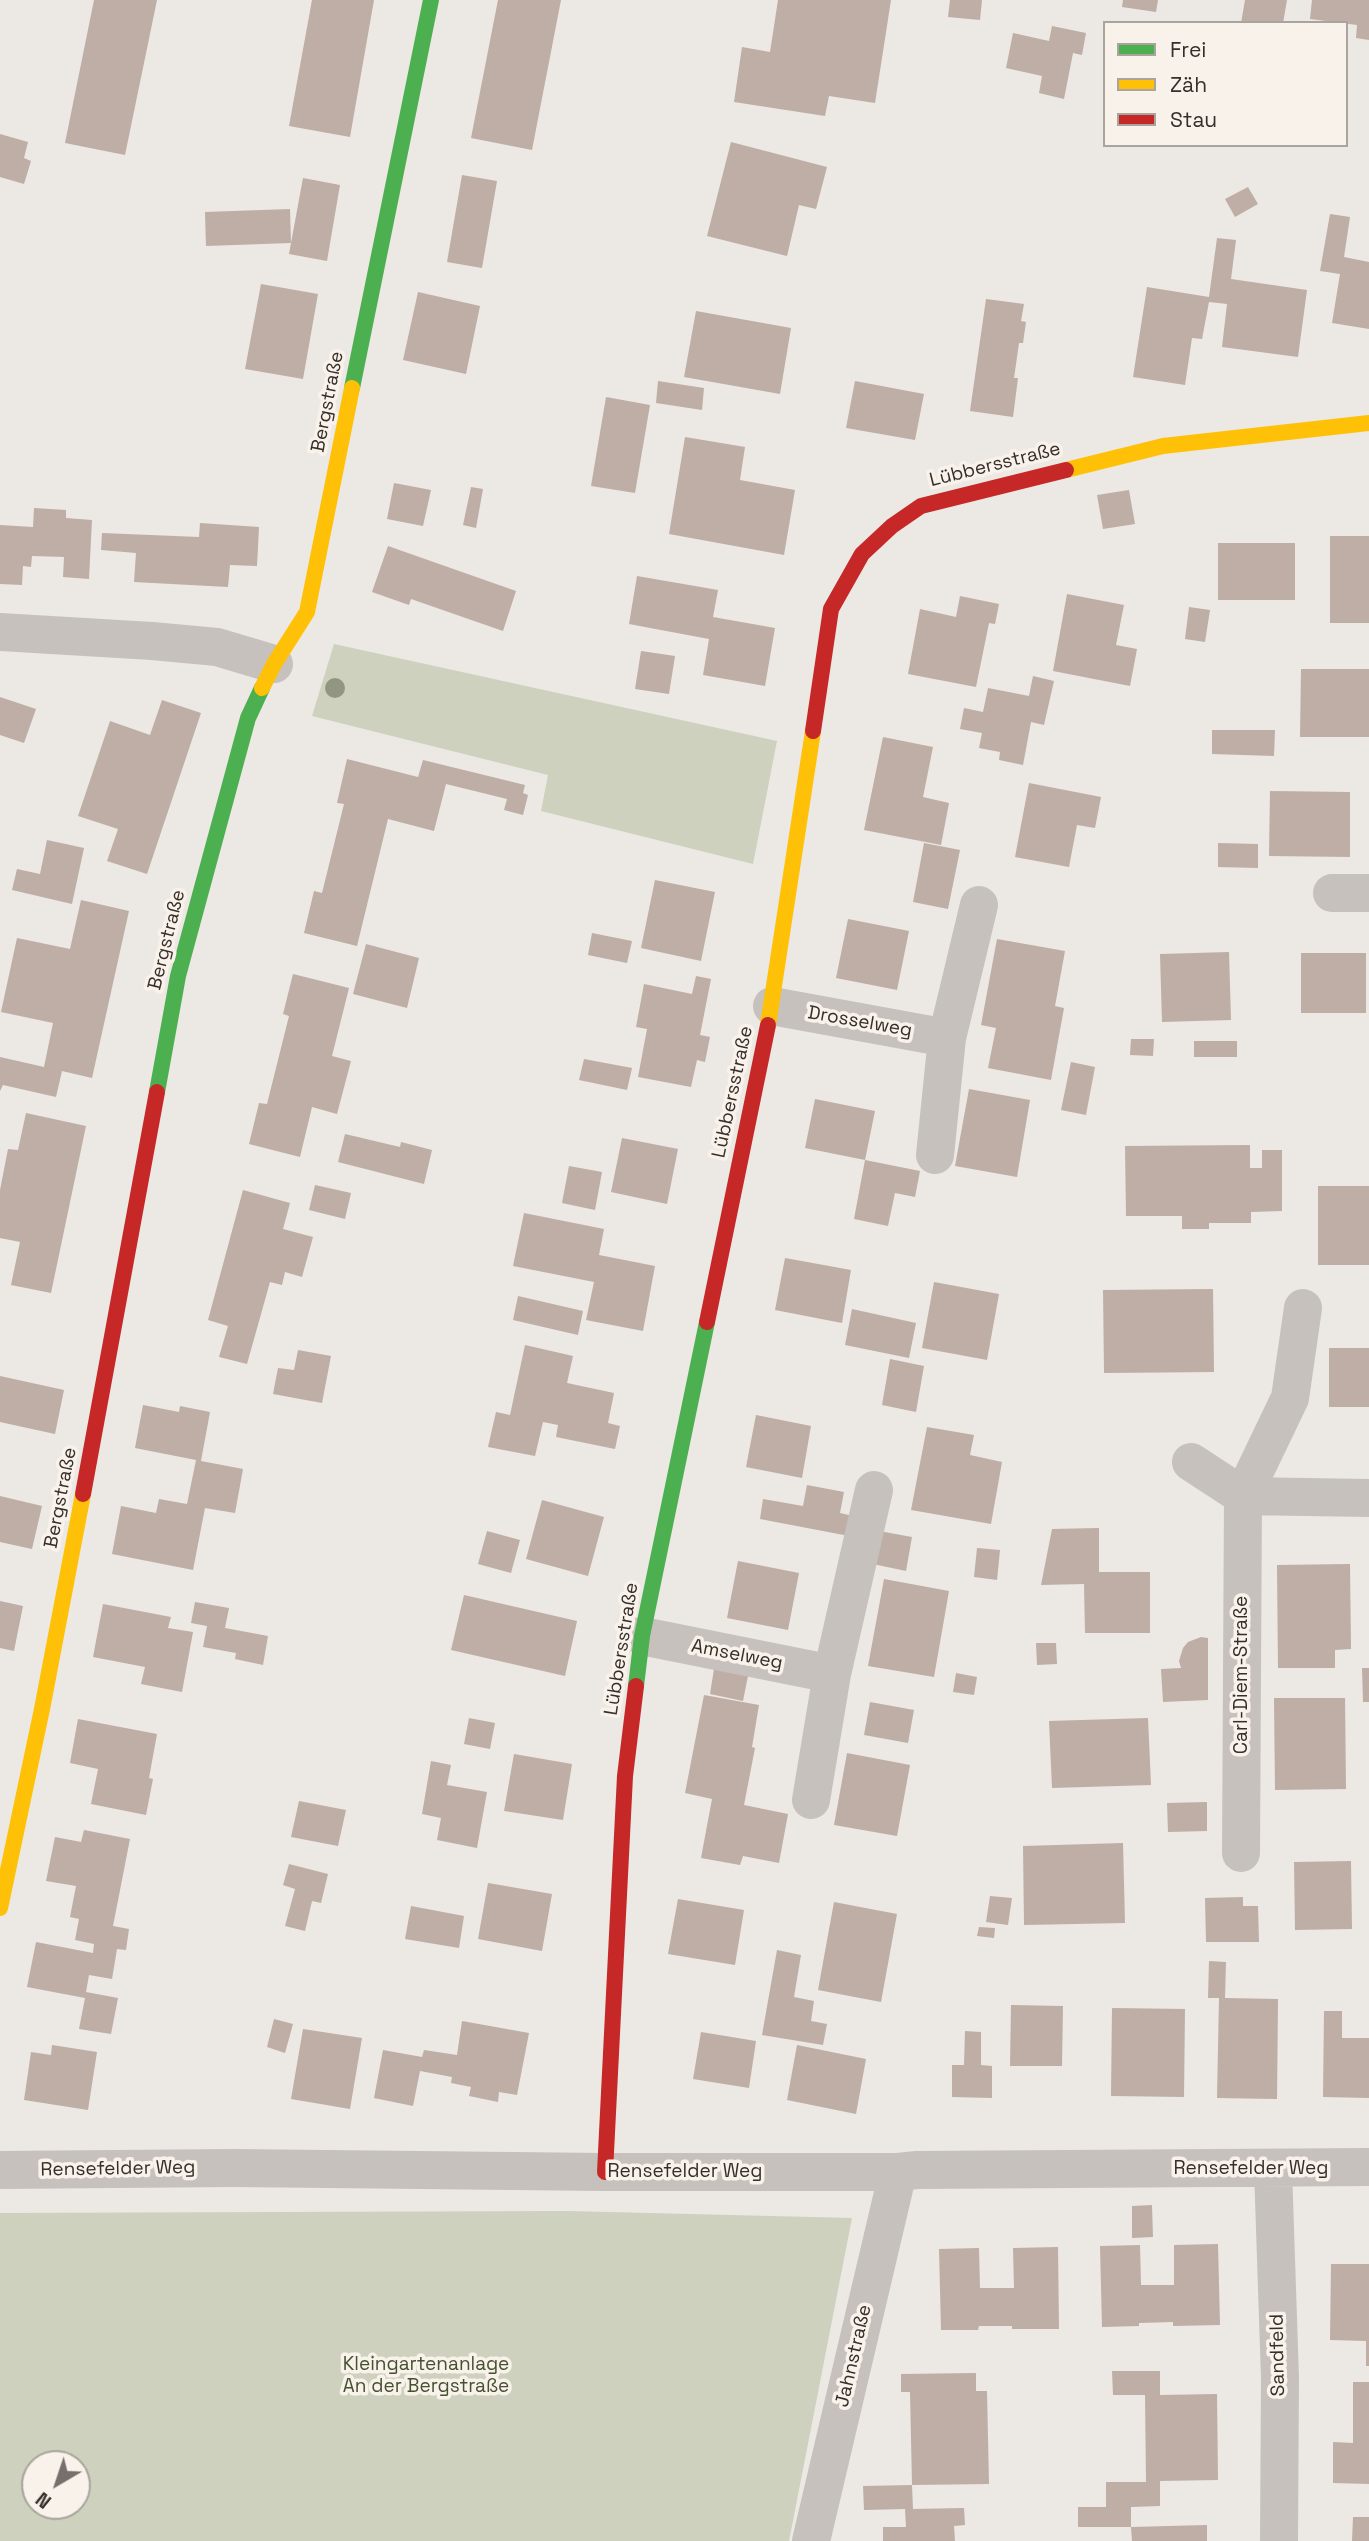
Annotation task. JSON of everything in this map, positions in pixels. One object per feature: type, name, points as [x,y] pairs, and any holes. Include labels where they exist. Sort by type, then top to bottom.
[{"type":"street","name":"Bergstraße","points":[[0,1908],[58,1627],[178,976],[248,718],[274,664],[307,612],[431,0]]},
{"type":"street","name":"Lübbersstraße","points":[[605,2172],[625,1776],[642,1636],[772,1006],[831,609],[862,554],[892,526],[921,506],[995,485],[1163,446],[1369,423]]},
{"type":"street","points":[[0,632],[217,647],[274,664]]},
{"type":"street","points":[[935,1155],[947,1038],[979,905]]},
{"type":"street","name":"Drosselweg","points":[[772,1006],[947,1038]]},
{"type":"street","name":"Carl-Diem-Straße","points":[[1241,1853],[1243,1496],[1290,1398],[1303,1308]]},
{"type":"street","points":[[1191,1462],[1243,1496],[1369,1498]]},
{"type":"street","points":[[811,1800],[832,1674],[874,1490]]},
{"type":"street","name":"Amselweg","points":[[642,1636],[832,1674]]},
{"type":"street","name":"Rensefelder Weg","points":[[0,2170],[233,2168],[898,2172],[1369,2167]]},
{"type":"street","name":"Sandfeld","points":[[1273,2169],[1280,2378],[1279,2541]]},
{"type":"street","name":"Jahnstraße","points":[[811,2541],[898,2172]]},
{"type":"green space","points":[[334,644],[777,741],[753,864],[541,811],[548,775],[312,716]]},
{"type":"green space","name":"Kleingartenanlage An der Bergstraße","points":[[567,2211],[852,2218],[789,2541],[0,2541],[0,2213]]},
{"type":"building","points":[[94,0],[157,0],[125,155],[65,143]]},
{"type":"building","points":[[312,0],[374,0],[350,137],[289,126]]},
{"type":"building","points":[[498,0],[561,0],[532,150],[471,138]]},
{"type":"building","points":[[778,0],[891,0],[875,103],[829,96],[825,116],[734,102],[742,47],[770,52]]},
{"type":"building","points":[[950,0],[982,0],[980,20],[948,17]]},
{"type":"building","points":[[1123,0],[1158,0],[1156,12],[1122,7]]},
{"type":"building","points":[[1245,0],[1287,0],[1283,21],[1241,21]]},
{"type":"building","points":[[1312,0],[1369,0],[1369,40],[1356,38],[1357,25],[1348,24],[1348,21],[1310,19]]},
{"type":"building","points":[[1052,26],[1086,33],[1082,55],[1073,53],[1064,99],[1039,93],[1042,76],[1006,68],[1013,33],[1049,41]]},
{"type":"building","points":[[0,134],[28,142],[24,158],[31,161],[24,184],[0,177]]},
{"type":"building","points":[[731,142],[827,167],[816,209],[799,205],[787,256],[707,236]]},
{"type":"building","points":[[462,175],[497,181],[482,268],[447,262]]},
{"type":"building","points":[[303,178],[340,185],[327,261],[289,254]]},
{"type":"building","points":[[1248,187],[1258,204],[1235,217],[1225,199]]},
{"type":"building","points":[[290,209],[291,243],[206,246],[205,212]]},
{"type":"building","points":[[1330,214],[1350,217],[1344,257],[1369,262],[1369,329],[1332,323],[1340,274],[1320,271]]},
{"type":"building","points":[[1217,238],[1236,240],[1231,279],[1307,290],[1298,357],[1222,347],[1227,304],[1209,302],[1202,339],[1192,338],[1185,385],[1133,377],[1147,287],[1209,297]]},
{"type":"building","points":[[261,284],[318,294],[303,379],[245,369]]},
{"type":"building","points":[[418,292],[480,306],[466,374],[403,360]]},
{"type":"building","points":[[986,299],[1024,304],[1021,321],[1026,322],[1023,343],[1019,343],[1014,378],[1018,378],[1013,417],[970,411]]},
{"type":"building","points":[[696,311],[791,328],[780,394],[684,377]]},
{"type":"building","points":[[658,381],[704,388],[702,410],[656,403]]},
{"type":"building","points":[[855,381],[924,394],[915,440],[846,428]]},
{"type":"building","points":[[606,397],[650,405],[635,493],[591,486]]},
{"type":"building","points":[[685,437],[745,447],[740,480],[795,490],[784,555],[669,534]]},
{"type":"building","points":[[394,483],[431,490],[423,526],[387,519]]},
{"type":"building","points":[[471,487],[483,489],[476,528],[463,525]]},
{"type":"building","points":[[1129,490],[1135,524],[1103,529],[1097,495]]},
{"type":"building","points":[[34,508],[66,510],[66,518],[92,520],[89,579],[63,577],[64,557],[32,556],[31,567],[23,566],[22,585],[0,584],[0,525],[33,527]]},
{"type":"building","points":[[200,523],[259,527],[257,566],[230,565],[228,587],[134,582],[136,553],[101,550],[102,533],[199,537]]},
{"type":"building","points":[[1330,536],[1369,536],[1369,623],[1330,623]]},
{"type":"building","points":[[1218,543],[1295,543],[1295,600],[1218,600]]},
{"type":"building","points":[[388,546],[516,591],[503,631],[411,599],[409,605],[372,592]]},
{"type":"building","points":[[637,576],[718,590],[713,617],[775,628],[765,686],[703,675],[709,639],[629,624]]},
{"type":"building","points":[[1067,594],[1124,605],[1116,645],[1137,649],[1130,686],[1053,671]]},
{"type":"building","points":[[960,596],[999,604],[995,624],[989,623],[976,687],[908,674],[920,609],[956,617]]},
{"type":"building","points":[[1189,607],[1210,610],[1205,642],[1185,639]]},
{"type":"building","points":[[641,651],[675,656],[669,694],[635,689]]},
{"type":"building","points":[[1301,669],[1369,669],[1369,737],[1300,737]]},
{"type":"building","points":[[1033,676],[1054,681],[1044,725],[1031,722],[1023,765],[999,760],[1000,752],[979,748],[982,733],[960,729],[964,708],[983,712],[988,688],[1029,696]]},
{"type":"building","points":[[0,697],[36,709],[24,743],[0,735]]},
{"type":"building","points":[[162,700],[201,713],[147,874],[107,861],[118,829],[78,816],[110,721],[150,735]]},
{"type":"building","points":[[1212,730],[1275,730],[1274,756],[1212,754]]},
{"type":"building","points":[[883,737],[933,747],[923,797],[949,803],[941,845],[864,830]]},
{"type":"building","points":[[347,759],[418,777],[423,760],[525,785],[523,793],[528,795],[523,815],[504,810],[507,799],[446,784],[434,831],[388,819],[357,946],[304,933],[314,891],[322,893],[344,804],[337,803]]},
{"type":"building","points":[[1029,783],[1101,797],[1095,828],[1077,825],[1069,867],[1015,857]]},
{"type":"building","points":[[1270,791],[1350,792],[1350,857],[1269,856]]},
{"type":"building","points":[[47,840],[84,848],[72,904],[12,890],[17,869],[40,874]]},
{"type":"building","points":[[924,843],[960,850],[948,909],[913,902]]},
{"type":"building","points":[[1218,843],[1258,844],[1258,868],[1218,867]]},
{"type":"building","points":[[655,880],[715,892],[701,961],[641,948]]},
{"type":"building","points":[[81,900],[129,911],[92,1078],[62,1071],[56,1097],[3,1085],[0,1091],[0,1057],[44,1067],[53,1023],[1,1012],[17,938],[70,949]]},
{"type":"building","points":[[848,919],[909,931],[897,990],[836,978]]},
{"type":"building","points":[[592,933],[632,941],[627,963],[588,955]]},
{"type":"building","points":[[997,939],[1065,951],[1055,1006],[1064,1008],[1051,1080],[988,1068],[996,1028],[981,1025]]},
{"type":"building","points":[[366,944],[419,958],[407,1008],[353,994]]},
{"type":"building","points":[[1229,952],[1231,1020],[1162,1022],[1160,954]]},
{"type":"building","points":[[1301,953],[1366,953],[1366,1013],[1301,1013]]},
{"type":"building","points":[[293,974],[349,988],[332,1056],[351,1061],[337,1114],[312,1107],[300,1157],[249,1144],[259,1103],[267,1104],[289,1016],[283,1014]]},
{"type":"building","points":[[696,976],[711,979],[700,1035],[710,1037],[705,1062],[697,1060],[691,1087],[638,1077],[647,1029],[636,1027],[644,984],[692,994]]},
{"type":"building","points":[[1131,1039],[1154,1039],[1153,1056],[1130,1055]]},
{"type":"building","points":[[1194,1041],[1237,1041],[1237,1057],[1194,1057]]},
{"type":"building","points":[[584,1059],[632,1068],[627,1090],[579,1080]]},
{"type":"building","points":[[1071,1062],[1095,1067],[1086,1115],[1061,1110]]},
{"type":"building","points":[[969,1089],[1030,1100],[1017,1177],[955,1166]]},
{"type":"building","points":[[815,1099],[875,1111],[865,1160],[805,1148]]},
{"type":"building","points":[[26,1113],[86,1126],[51,1293],[11,1285],[20,1242],[0,1238],[0,1190],[8,1149],[18,1150]]},
{"type":"building","points":[[345,1134],[400,1147],[401,1142],[432,1150],[424,1184],[338,1162]]},
{"type":"building","points":[[622,1138],[678,1149],[667,1204],[611,1192]]},
{"type":"building","points":[[1250,1145],[1250,1168],[1262,1168],[1262,1150],[1282,1150],[1282,1211],[1251,1212],[1251,1223],[1209,1223],[1209,1229],[1182,1229],[1182,1216],[1126,1216],[1125,1146]]},
{"type":"building","points":[[865,1160],[920,1171],[915,1197],[895,1193],[888,1226],[854,1219]]},
{"type":"building","points":[[569,1166],[602,1172],[595,1210],[562,1203]]},
{"type":"building","points":[[315,1185],[351,1193],[345,1219],[309,1210]]},
{"type":"building","points":[[1318,1186],[1369,1186],[1369,1265],[1318,1265]]},
{"type":"building","points":[[243,1190],[290,1203],[283,1229],[313,1237],[302,1277],[285,1272],[282,1285],[270,1282],[247,1364],[219,1357],[228,1326],[208,1320]]},
{"type":"building","points":[[524,1213],[604,1229],[599,1255],[655,1266],[643,1331],[586,1320],[594,1282],[513,1266]]},
{"type":"building","points":[[785,1258],[851,1270],[842,1323],[775,1310]]},
{"type":"building","points":[[934,1282],[999,1294],[987,1360],[922,1348]]},
{"type":"building","points":[[1213,1289],[1214,1372],[1104,1373],[1103,1290]]},
{"type":"building","points":[[518,1296],[583,1311],[578,1335],[513,1320]]},
{"type":"building","points":[[852,1309],[916,1323],[909,1358],[845,1345]]},
{"type":"building","points":[[525,1345],[573,1356],[567,1383],[614,1393],[608,1423],[620,1426],[615,1449],[556,1437],[558,1425],[543,1422],[535,1456],[488,1447],[496,1412],[510,1415]]},
{"type":"building","points":[[1329,1348],[1369,1348],[1369,1407],[1329,1407]]},
{"type":"building","points":[[298,1350],[331,1356],[322,1403],[273,1394],[278,1368],[294,1370]]},
{"type":"building","points":[[890,1359],[924,1366],[916,1412],[882,1405]]},
{"type":"building","points":[[0,1376],[64,1390],[55,1434],[0,1422]]},
{"type":"building","points":[[143,1405],[179,1412],[180,1406],[210,1412],[201,1461],[243,1469],[235,1513],[205,1508],[193,1570],[112,1554],[121,1506],[156,1513],[159,1499],[187,1504],[196,1460],[135,1448]]},
{"type":"building","points":[[756,1415],[811,1426],[802,1478],[746,1467]]},
{"type":"building","points":[[927,1427],[974,1435],[970,1455],[1002,1462],[991,1524],[911,1510]]},
{"type":"building","points":[[807,1485],[844,1492],[840,1513],[853,1516],[849,1536],[760,1519],[763,1499],[803,1506]]},
{"type":"building","points":[[0,1496],[42,1506],[32,1549],[0,1542]]},
{"type":"building","points":[[542,1500],[604,1517],[588,1576],[526,1559]]},
{"type":"building","points":[[1099,1528],[1099,1572],[1150,1572],[1150,1633],[1085,1633],[1084,1584],[1041,1585],[1052,1529]]},
{"type":"building","points":[[487,1531],[520,1540],[511,1573],[478,1564]]},
{"type":"building","points":[[879,1531],[912,1537],[906,1571],[873,1564]]},
{"type":"building","points":[[977,1548],[1000,1550],[997,1580],[974,1577]]},
{"type":"building","points":[[738,1561],[799,1573],[788,1630],[727,1618]]},
{"type":"building","points":[[1350,1564],[1351,1649],[1335,1650],[1335,1668],[1278,1668],[1277,1565]]},
{"type":"building","points":[[884,1579],[949,1591],[934,1677],[868,1666]]},
{"type":"building","points":[[464,1595],[577,1621],[565,1676],[451,1650]]},
{"type":"building","points":[[0,1601],[23,1606],[14,1651],[0,1648]]},
{"type":"building","points":[[195,1602],[229,1608],[225,1628],[268,1636],[263,1665],[235,1659],[236,1653],[203,1647],[207,1626],[191,1623]]},
{"type":"building","points":[[103,1604],[171,1617],[168,1628],[193,1632],[182,1692],[141,1684],[145,1667],[93,1657]]},
{"type":"building","points":[[1201,1637],[1208,1638],[1208,1700],[1163,1702],[1161,1669],[1181,1668],[1179,1661],[1183,1648],[1188,1642]]},
{"type":"building","points":[[1036,1643],[1056,1643],[1057,1664],[1037,1665]]},
{"type":"building","points":[[1362,1668],[1369,1668],[1369,1702],[1363,1702]]},
{"type":"building","points":[[714,1669],[748,1676],[743,1701],[710,1694]]},
{"type":"building","points":[[956,1673],[977,1677],[974,1695],[953,1692]]},
{"type":"building","points":[[704,1695],[759,1705],[752,1747],[755,1748],[744,1805],[788,1814],[779,1863],[743,1856],[740,1865],[701,1858],[712,1799],[685,1793]]},
{"type":"building","points":[[1274,1698],[1345,1698],[1346,1789],[1275,1790]]},
{"type":"building","points":[[870,1702],[914,1710],[908,1743],[864,1735]]},
{"type":"building","points":[[469,1718],[495,1723],[490,1749],[464,1744]]},
{"type":"building","points":[[1148,1718],[1151,1785],[1052,1788],[1049,1721]]},
{"type":"building","points":[[78,1719],[157,1734],[146,1815],[91,1804],[98,1769],[70,1763]]},
{"type":"building","points":[[847,1753],[910,1765],[897,1836],[834,1825]]},
{"type":"building","points":[[514,1754],[572,1764],[563,1820],[504,1811]]},
{"type":"building","points":[[431,1761],[451,1765],[447,1785],[487,1792],[477,1848],[437,1840],[441,1818],[422,1814]]},
{"type":"building","points":[[299,1801],[346,1810],[338,1846],[291,1837]]},
{"type":"building","points":[[1207,1802],[1207,1831],[1168,1832],[1167,1803]]},
{"type":"building","points":[[84,1830],[130,1839],[113,1926],[129,1929],[126,1950],[117,1949],[112,1979],[89,1975],[86,1992],[118,1998],[111,2034],[79,2029],[85,1998],[27,1987],[36,1942],[93,1953],[94,1944],[75,1940],[79,1919],[70,1917],[76,1886],[46,1881],[55,1837],[81,1842]]},
{"type":"building","points":[[1123,1843],[1125,1923],[1024,1925],[1023,1846]]},
{"type":"building","points":[[1351,1861],[1352,1929],[1295,1930],[1294,1862]]},
{"type":"building","points":[[289,1864],[328,1874],[321,1903],[312,1901],[305,1931],[285,1926],[295,1889],[283,1885]]},
{"type":"building","points":[[488,1883],[552,1894],[542,1951],[478,1939]]},
{"type":"building","points":[[990,1896],[1012,1898],[1008,1925],[986,1922]]},
{"type":"building","points":[[1243,1897],[1243,1906],[1258,1906],[1259,1942],[1206,1942],[1205,1898]]},
{"type":"building","points":[[678,1899],[744,1910],[735,1965],[668,1954]]},
{"type":"building","points":[[834,1902],[897,1914],[881,2002],[818,1990]]},
{"type":"building","points":[[411,1906],[464,1916],[459,1948],[405,1939]]},
{"type":"building","points":[[979,1927],[995,1928],[994,1938],[977,1936]]},
{"type":"building","points":[[777,1950],[801,1955],[794,1997],[814,2001],[811,2021],[827,2024],[823,2045],[762,2035]]},
{"type":"building","points":[[1209,1961],[1226,1962],[1225,1998],[1278,1999],[1277,2099],[1217,2098],[1219,1998],[1208,1998]]},
{"type":"building","points":[[1011,2005],[1063,2006],[1062,2066],[1010,2066]]},
{"type":"building","points":[[1112,2008],[1185,2009],[1184,2097],[1111,2096]]},
{"type":"building","points":[[1324,2011],[1342,2011],[1342,2038],[1369,2038],[1369,2098],[1323,2097]]},
{"type":"building","points":[[274,2019],[293,2024],[285,2053],[267,2047]]},
{"type":"building","points":[[462,2021],[529,2033],[517,2095],[499,2092],[498,2102],[469,2096],[471,2087],[451,2083],[452,2077],[420,2071],[413,2106],[374,2098],[383,2050],[422,2057],[424,2050],[457,2055]]},
{"type":"building","points":[[303,2029],[362,2038],[350,2109],[291,2099]]},
{"type":"building","points":[[965,2031],[981,2032],[981,2065],[992,2066],[992,2098],[952,2097],[952,2065],[964,2065]]},
{"type":"building","points":[[701,2032],[756,2041],[749,2088],[693,2079]]},
{"type":"building","points":[[52,2045],[97,2052],[88,2110],[24,2100],[31,2052],[51,2055]]},
{"type":"building","points":[[797,2045],[866,2059],[856,2114],[787,2100]]},
{"type":"building","points":[[1152,2205],[1153,2237],[1132,2238],[1132,2206]]},
{"type":"building","points":[[1218,2244],[1220,2325],[1173,2326],[1173,2322],[1102,2327],[1100,2246],[1140,2245],[1141,2285],[1174,2285],[1174,2245]]},
{"type":"building","points":[[1058,2247],[1059,2329],[979,2326],[978,2330],[941,2330],[939,2249],[979,2248],[980,2288],[1014,2288],[1013,2248]]},
{"type":"building","points":[[1331,2264],[1369,2264],[1369,2366],[1366,2366],[1366,2341],[1330,2340]]},
{"type":"building","points":[[1112,2371],[1160,2371],[1160,2395],[1217,2394],[1218,2480],[1160,2481],[1160,2506],[1131,2507],[1131,2527],[1078,2527],[1078,2507],[1106,2507],[1106,2482],[1146,2482],[1145,2395],[1113,2395]]},
{"type":"building","points":[[976,2373],[976,2391],[987,2391],[989,2484],[912,2485],[910,2392],[901,2392],[901,2374]]},
{"type":"building","points":[[1353,2382],[1369,2382],[1369,2484],[1333,2483],[1333,2442],[1353,2443]]},
{"type":"building","points":[[912,2485],[913,2509],[964,2508],[965,2525],[954,2526],[955,2541],[883,2541],[883,2527],[906,2527],[905,2509],[864,2510],[863,2486]]},
{"type":"building","points":[[1353,2517],[1369,2517],[1369,2541],[1352,2541]]},
{"type":"building","points":[[1207,2525],[1207,2541],[1132,2541],[1131,2527]]},
{"type":"traffic: fast","points":[[352,388],[431,0]]},
{"type":"traffic: fast","points":[[157,1092],[178,976],[248,718],[262,688]]},
{"type":"traffic: fast","points":[[636,1686],[642,1636],[707,1322]]},
{"type":"traffic: slow","points":[[262,688],[307,612],[352,388]]},
{"type":"traffic: slow","points":[[1066,470],[1163,446],[1369,423]]},
{"type":"traffic: slow","points":[[768,1025],[813,731]]},
{"type":"traffic: slow","points":[[0,1908],[83,1494]]},
{"type":"traffic: jam","points":[[813,731],[831,609],[862,554],[892,526],[921,506],[1066,470]]},
{"type":"traffic: jam","points":[[707,1322],[768,1025]]},
{"type":"traffic: jam","points":[[83,1494],[157,1092]]},
{"type":"traffic: jam","points":[[605,2172],[625,1776],[636,1686]]}]
